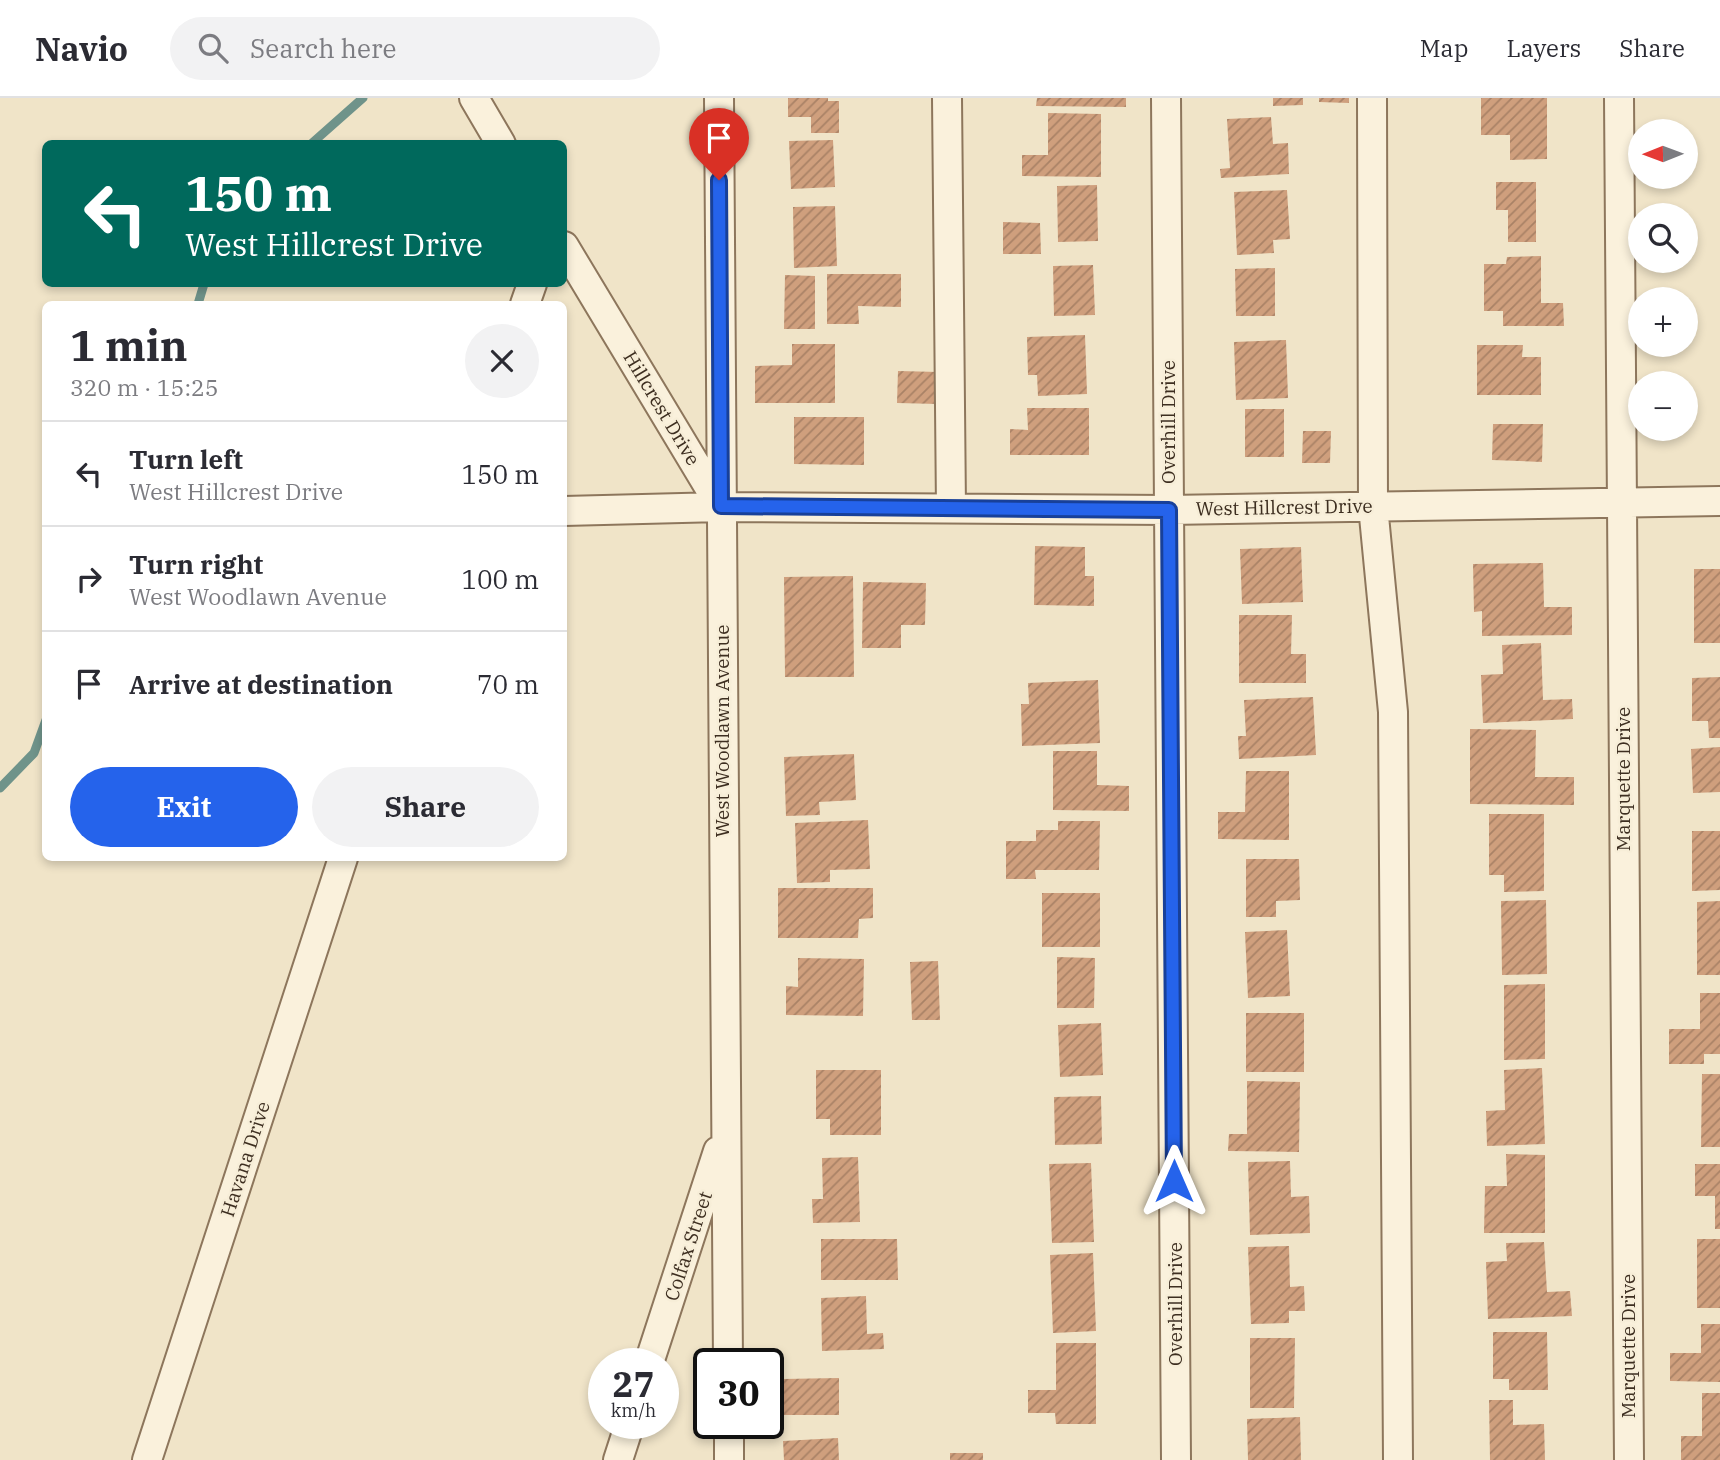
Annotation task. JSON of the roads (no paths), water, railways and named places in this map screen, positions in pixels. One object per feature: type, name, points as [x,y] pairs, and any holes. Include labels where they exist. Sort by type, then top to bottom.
[{"type":"street","points":[[474,98],[499,140]]},
{"type":"street","name":"West Woodlawn Avenue","points":[[719,98],[728,1348]]},
{"type":"street","points":[[947,98],[951,508]]},
{"type":"street","name":"Overhill Drive","points":[[1166,98],[1176,1460]]},
{"type":"street","points":[[1372,98],[1373,506],[1393,712],[1398,1460]]},
{"type":"street","name":"Marquette Drive","points":[[1619,98],[1629,1460]]},
{"type":"street","name":"Hillcrest Drive","points":[[567,251],[721,506]]},
{"type":"street","name":"West Hillcrest Drive","points":[[721,506],[1169,510],[1621,500],[1720,501]]},
{"type":"street","points":[[567,511],[721,506]]},
{"type":"street","name":"Havana Drive","points":[[147,1460],[342,861]]},
{"type":"street","name":"Colfax Street","points":[[654,1348],[726,1128]]},
{"type":"street","points":[[618,1460],[625,1439]]},
{"type":"street","points":[[729,1439],[729,1460]]},
{"type":"waterway","points":[[316,140],[363,98]]},
{"type":"waterway","points":[[199,301],[203,287]]},
{"type":"waterway","points":[[0,788],[34,753],[42,731]]}]
